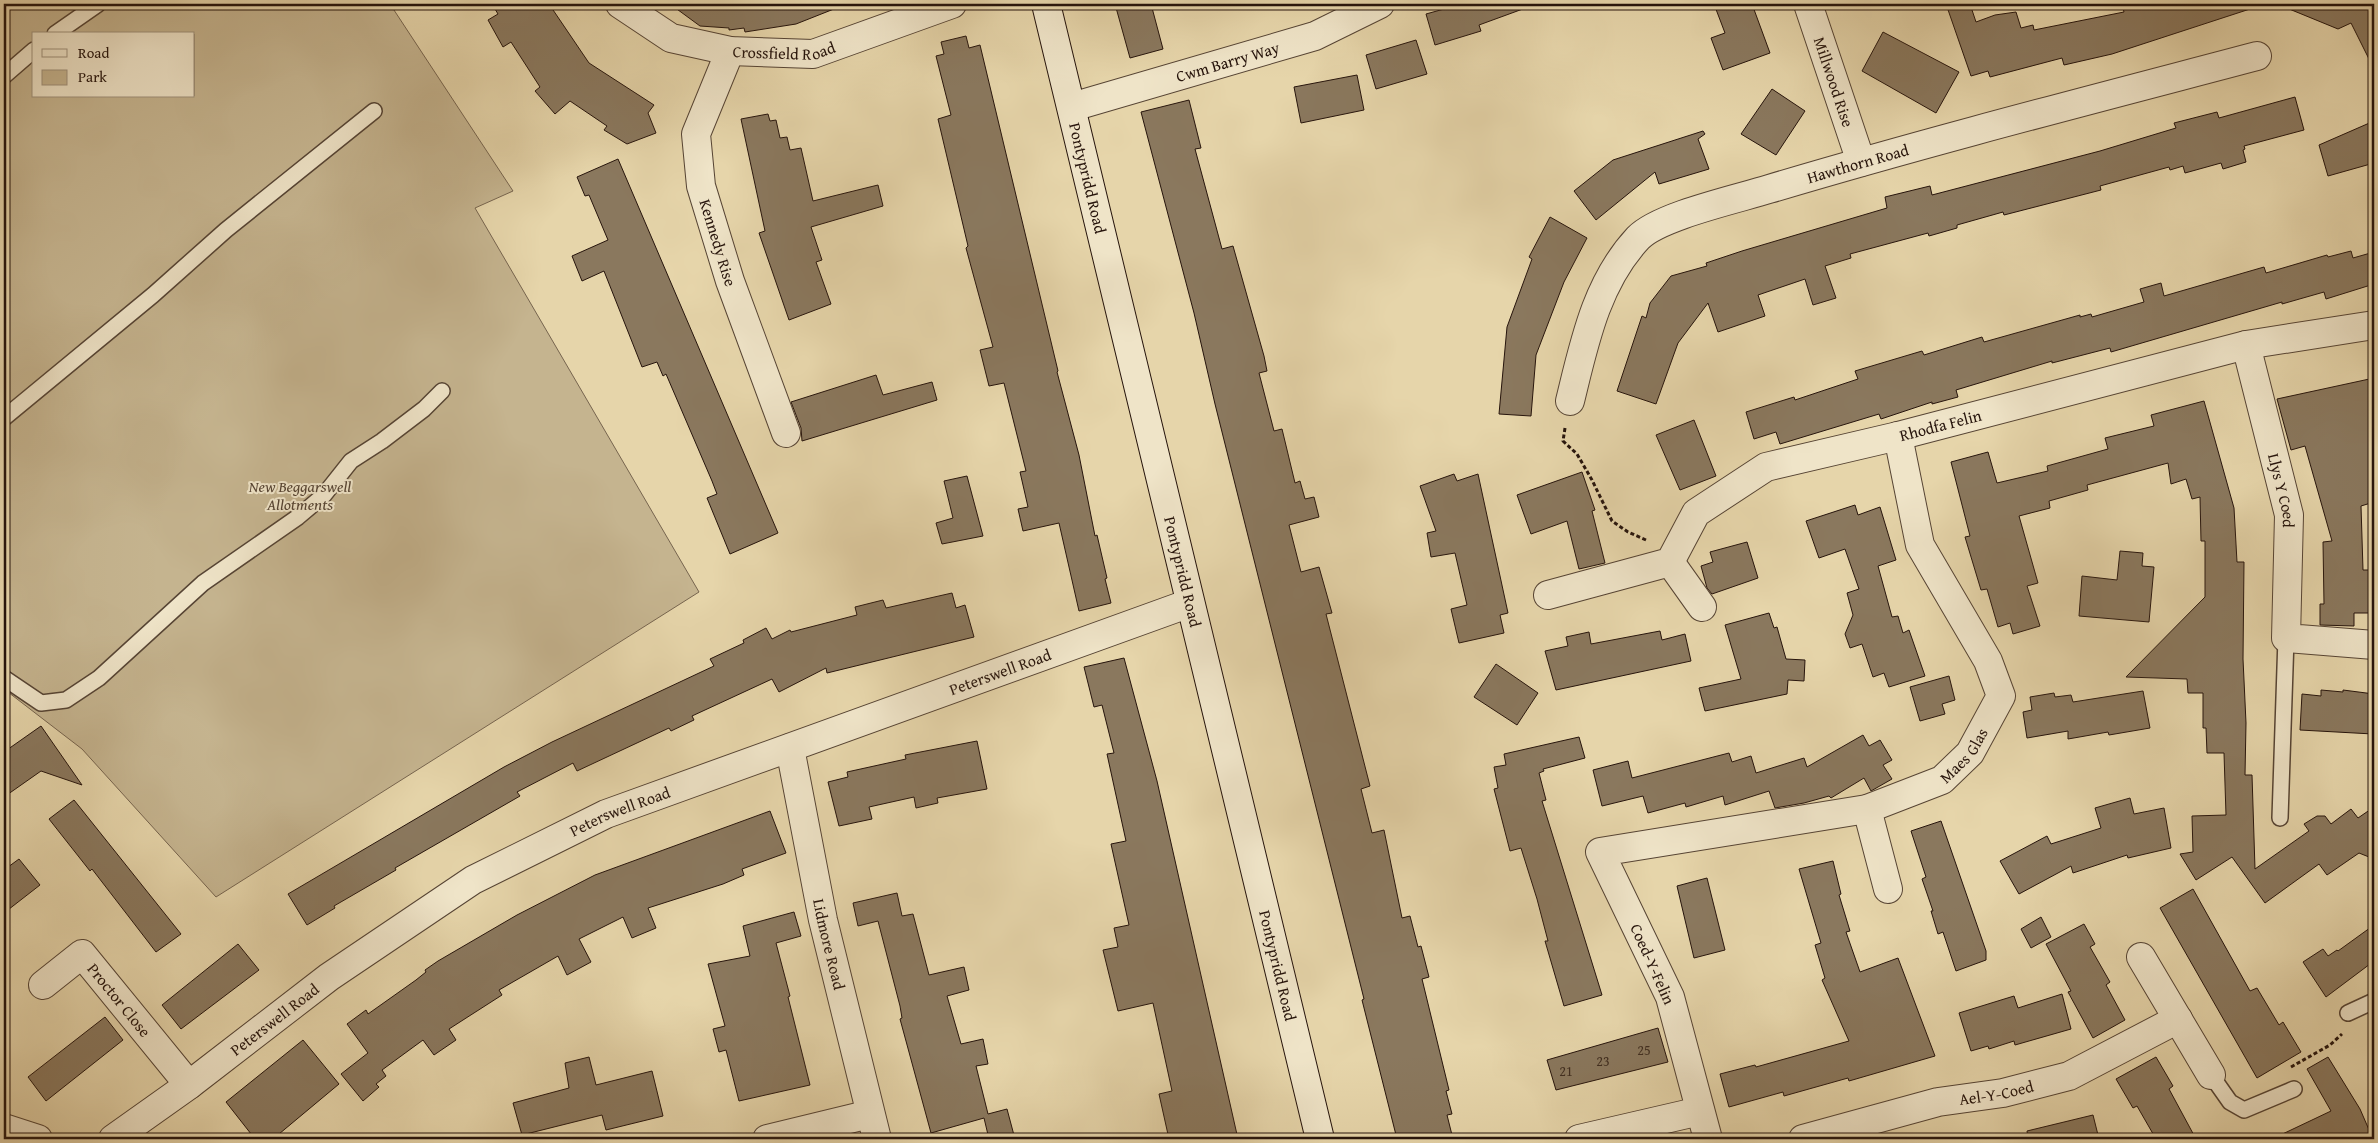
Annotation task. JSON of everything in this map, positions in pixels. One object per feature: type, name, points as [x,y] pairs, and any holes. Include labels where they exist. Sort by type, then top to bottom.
[{"type":"street","name":"Crossfield Road","points":[[620,4],[671,38],[730,51],[813,54],[952,4]]},
{"type":"street","name":"Pontypridd Road","points":[[1046,4],[1320,1139]]},
{"type":"street","name":"Cwm Barry Way","points":[[1072,107],[1315,36],[1380,4]]},
{"type":"street","name":"Millwood Rise","points":[[1808,4],[1861,162]]},
{"type":"street","name":"Kennedy Rise","points":[[730,51],[696,134],[701,186],[730,281],[786,433]]},
{"type":"street","name":"Hawthorn Road","points":[[1570,401],[1589,323],[1613,271],[1639,237],[1671,218],[1861,162],[2257,56]]},
{"type":"street","name":"Rhodfa Felin","points":[[1670,562],[1696,513],[1766,466],[1898,436],[2246,346],[2374,325]]},
{"type":"street","name":"Llys Y Coed","points":[[2246,346],[2289,514],[2286,638]]},
{"type":"street","name":"Maes Glas","points":[[1600,852],[1867,809],[1942,780],[1970,753],[2001,696],[1988,661],[1920,545],[1898,436]]},
{"type":"street","points":[[1548,595],[1670,562],[1702,607]]},
{"type":"street","name":"Peterswell Road","points":[[113,1139],[189,1085],[330,977],[473,880],[606,814],[1190,603]]},
{"type":"street","points":[[2286,638],[2374,645]]},
{"type":"street","name":"Lidmore Road","points":[[790,748],[823,920],[874,1127]]},
{"type":"street","points":[[1867,809],[1888,889]]},
{"type":"street","name":"Coed-Y-Felin","points":[[1600,852],[1670,997],[1708,1139]]},
{"type":"street","name":"Proctor Close","points":[[43,985],[82,954],[189,1085]]},
{"type":"street","points":[[2141,957],[2211,1075]]},
{"type":"street","name":"Ael-Y-Coed","points":[[1803,1139],[1938,1102],[2003,1093],[2069,1076],[2178,1019]]},
{"type":"street","points":[[1579,1139],[1700,1111]]},
{"type":"street","points":[[767,1139],[874,1127]]},
{"type":"street","points":[[4,1128],[38,1139]]},
{"type":"lane","points":[[58,32],[98,4]]},
{"type":"lane","points":[[4,76],[32,52]]},
{"type":"lane","points":[[4,418],[153,295],[226,230],[374,111]]},
{"type":"lane","points":[[4,678],[41,703],[66,700],[99,678],[203,583],[298,517],[324,495],[351,461],[382,442],[424,409],[442,391]]},
{"type":"lane","points":[[2280,818],[2286,638]]},
{"type":"lane","points":[[2348,1020],[2374,1001]]},
{"type":"lane","points":[[2211,1075],[2230,1102],[2244,1110],[2294,1090]]},
{"type":"path","points":[[1570,401],[1563,441],[1581,461],[1612,521],[1628,532],[1644,538],[1670,562]]},
{"type":"path","points":[[2289,1068],[2330,1045],[2348,1020]]},
{"type":"green space","name":"New Beggarswell Allotments","points":[[4,4],[390,4],[513,191],[475,208],[699,592],[216,897],[82,749],[4,689]]},
{"type":"building","points":[[492,4],[549,4],[589,63],[654,105],[648,113],[656,133],[627,144],[604,130],[607,126],[570,101],[555,114],[535,91],[540,87],[511,42],[503,47],[488,20],[498,14]]},
{"type":"building","points":[[670,4],[844,5],[796,24],[745,32],[744,28],[729,30],[729,28],[700,26]]},
{"type":"building","points":[[1115,4],[1151,4],[1163,49],[1130,58]]},
{"type":"building","points":[[1462,4],[1530,4],[1531,6],[1479,25],[1481,31],[1435,45],[1426,14]]},
{"type":"building","points":[[1714,4],[1752,4],[1770,53],[1723,70],[1711,38],[1725,33]]},
{"type":"building","points":[[1946,4],[1970,4],[1976,22],[1995,15],[2016,12],[2021,28],[2033,25],[2034,30],[2124,12],[2122,4],[2252,4],[2253,8],[2112,54],[2064,65],[2062,58],[1990,77],[1988,71],[1971,76]]},
{"type":"building","points":[[2277,4],[2374,4],[2374,69],[2351,23],[2338,29]]},
{"type":"building","points":[[1883,32],[1959,72],[1936,113],[1862,71]]},
{"type":"building","points":[[966,36],[969,48],[980,45],[1057,372],[1079,455],[1095,536],[1097,535],[1107,578],[1105,579],[1111,603],[1079,611],[1059,523],[1023,531],[1018,509],[1028,507],[1020,472],[1026,471],[1004,383],[989,386],[980,350],[993,347],[966,248],[968,246],[938,119],[951,115],[936,56],[944,54],[941,42]]},
{"type":"building","points":[[1416,40],[1427,74],[1376,89],[1366,55]]},
{"type":"building","points":[[1357,75],[1364,110],[1301,123],[1294,87]]},
{"type":"building","points":[[1772,89],[1805,111],[1776,155],[1741,134]]},
{"type":"building","points":[[2295,97],[2304,130],[2244,146],[2246,162],[2223,169],[2221,163],[2185,173],[2183,166],[2170,170],[2169,167],[2100,186],[2101,190],[2004,215],[2003,212],[1957,225],[1957,228],[1929,236],[1928,233],[1850,254],[1851,258],[1825,266],[1836,298],[1813,305],[1805,279],[1758,295],[1765,316],[1718,332],[1708,303],[1678,343],[1656,404],[1617,391],[1642,316],[1646,318],[1650,303],[1671,276],[1707,266],[1706,263],[1742,251],[1887,208],[1885,197],[1930,186],[1932,195],[2100,151],[2176,128],[2174,123],[2217,112],[2219,118]]},
{"type":"building","points":[[1189,100],[1201,148],[1195,149],[1222,249],[1233,246],[1264,356],[1267,371],[1259,373],[1274,431],[1282,429],[1295,483],[1300,481],[1305,499],[1314,497],[1319,517],[1289,525],[1301,572],[1319,567],[1332,613],[1326,614],[1370,786],[1361,789],[1372,833],[1384,830],[1402,918],[1410,916],[1418,947],[1421,946],[1429,977],[1422,979],[1449,1090],[1446,1091],[1452,1114],[1447,1115],[1453,1139],[1397,1139],[1194,313],[1141,112]]},
{"type":"building","points":[[768,114],[770,121],[776,120],[780,138],[787,137],[790,150],[801,148],[813,201],[878,185],[883,206],[811,227],[822,260],[816,262],[831,304],[789,320],[759,233],[765,231],[741,119]]},
{"type":"building","points":[[2374,121],[2374,163],[2328,176],[2319,145]]},
{"type":"building","points":[[1703,131],[1705,134],[1698,139],[1709,169],[1659,184],[1655,172],[1596,220],[1574,191],[1613,160]]},
{"type":"building","points":[[618,159],[778,533],[730,554],[707,498],[717,494],[666,374],[663,376],[657,362],[642,367],[604,271],[582,281],[572,256],[608,240],[589,195],[585,196],[577,177]]},
{"type":"building","points":[[1550,217],[1587,238],[1564,282],[1536,355],[1531,416],[1499,414],[1507,327],[1532,259],[1529,257]]},
{"type":"building","points":[[2351,251],[2353,258],[2374,252],[2374,284],[2326,299],[2324,292],[2282,304],[2282,302],[2111,352],[2110,348],[2052,363],[2052,361],[1956,390],[1958,397],[1932,404],[1932,402],[1881,419],[1879,414],[1780,444],[1776,432],[1754,439],[1746,412],[1794,397],[1795,400],[1858,379],[1855,371],[1922,351],[1924,355],[1982,337],[1984,342],[2080,315],[2080,317],[2091,314],[2092,317],[2144,302],[2140,289],[2161,283],[2164,296],[2264,267],[2266,273],[2327,255],[2328,257]]},
{"type":"building","points":[[876,375],[883,395],[932,382],[937,400],[802,441],[801,428],[791,402]]},
{"type":"building","points":[[2374,378],[2374,502],[2361,506],[2363,570],[2371,570],[2372,613],[2354,613],[2354,626],[2320,625],[2320,604],[2324,604],[2323,542],[2332,541],[2305,446],[2291,450],[2277,399]]},
{"type":"building","points":[[2204,401],[2234,508],[2237,562],[2244,562],[2245,775],[2252,775],[2255,869],[2309,831],[2304,824],[2317,816],[2325,816],[2331,824],[2351,809],[2358,818],[2374,807],[2374,859],[2359,853],[2327,875],[2319,864],[2265,903],[2232,857],[2196,880],[2180,854],[2193,852],[2192,816],[2226,815],[2224,753],[2207,753],[2206,728],[2203,728],[2203,693],[2188,693],[2187,679],[2126,677],[2205,597],[2205,541],[2201,541],[2200,497],[2192,499],[2186,479],[2171,484],[2168,463],[2087,485],[2088,490],[2049,501],[2050,508],[2019,516],[2038,583],[2027,586],[2040,626],[2013,634],[2010,623],[1998,627],[1987,589],[1981,590],[1965,537],[1970,536],[1951,462],[1988,452],[1997,483],[2048,471],[2047,466],[2108,449],[2105,438],[2154,426],[2151,415]]},
{"type":"building","points":[[1694,420],[1716,476],[1680,490],[1656,435]]},
{"type":"building","points":[[1582,472],[1595,510],[1592,511],[1605,563],[1579,569],[1567,521],[1531,534],[1517,495]]},
{"type":"building","points":[[1454,474],[1457,481],[1478,474],[1508,613],[1500,615],[1504,633],[1459,643],[1451,609],[1467,605],[1455,553],[1431,557],[1427,533],[1436,531],[1420,486]]},
{"type":"building","points":[[967,476],[983,536],[942,544],[936,523],[953,518],[944,481]]},
{"type":"building","points":[[1855,505],[1858,515],[1880,507],[1896,560],[1878,566],[1892,617],[1898,616],[1903,633],[1909,630],[1925,676],[1889,687],[1884,673],[1873,677],[1862,644],[1850,648],[1845,634],[1853,615],[1847,593],[1859,589],[1845,549],[1819,558],[1806,521]]},
{"type":"building","points":[[1747,542],[1758,578],[1712,594],[1707,588],[1701,566],[1713,562],[1710,552]]},
{"type":"building","points":[[2120,551],[2143,553],[2142,566],[2154,567],[2149,622],[2079,616],[2082,576],[2117,580]]},
{"type":"building","points":[[952,593],[956,608],[965,605],[974,637],[827,673],[826,668],[779,692],[772,679],[692,716],[694,720],[671,731],[669,728],[577,771],[573,763],[517,792],[520,796],[395,868],[396,870],[334,906],[335,908],[307,925],[288,894],[504,767],[552,742],[714,666],[710,659],[744,643],[743,640],[766,628],[772,639],[790,630],[791,632],[857,615],[855,607],[883,600],[886,608]]},
{"type":"building","points":[[1769,613],[1774,628],[1777,627],[1786,659],[1805,660],[1804,681],[1788,680],[1787,694],[1705,711],[1699,688],[1741,679],[1725,625]]},
{"type":"building","points":[[1660,631],[1662,640],[1685,634],[1691,661],[1556,690],[1545,651],[1568,646],[1566,637],[1589,632],[1591,644]]},
{"type":"building","points":[[1124,658],[1157,781],[1238,1139],[1169,1139],[1159,1094],[1172,1091],[1153,1003],[1118,1011],[1103,950],[1118,947],[1114,928],[1129,925],[1111,844],[1126,841],[1107,754],[1114,753],[1102,705],[1094,707],[1084,667]]},
{"type":"building","points":[[1496,664],[1538,693],[1517,725],[1474,697]]},
{"type":"building","points":[[1949,676],[1955,700],[1942,704],[1945,714],[1920,721],[1910,687]]},
{"type":"building","points":[[2321,690],[2343,692],[2343,690],[2374,694],[2373,734],[2300,730],[2302,694],[2321,696]]},
{"type":"building","points":[[2143,691],[2150,728],[2109,735],[2108,732],[2068,739],[2068,731],[2027,738],[2023,712],[2032,710],[2030,697],[2054,693],[2055,697],[2071,695],[2073,702]]},
{"type":"building","points":[[41,726],[82,785],[41,771],[4,797],[4,752]]},
{"type":"building","points":[[1863,735],[1869,746],[1880,740],[1892,760],[1883,765],[1892,779],[1871,791],[1864,778],[1831,798],[1829,796],[1775,808],[1769,791],[1725,805],[1723,796],[1686,807],[1685,803],[1648,813],[1643,796],[1602,806],[1593,770],[1628,761],[1632,778],[1729,753],[1732,762],[1751,756],[1756,773],[1804,758],[1807,767]]},
{"type":"building","points":[[1579,737],[1585,758],[1543,769],[1544,771],[1539,773],[1546,800],[1542,801],[1602,995],[1564,1006],[1545,941],[1548,941],[1537,899],[1521,848],[1510,851],[1494,789],[1498,788],[1494,767],[1506,765],[1504,754]]},
{"type":"building","points":[[977,741],[987,789],[937,798],[938,803],[916,808],[914,797],[869,807],[872,819],[839,826],[828,782],[848,777],[847,772],[906,759],[905,755]]},
{"type":"building","points":[[2130,798],[2134,814],[2164,808],[2171,848],[2128,858],[2127,855],[2073,873],[2071,866],[2019,894],[2000,861],[2047,836],[2051,844],[2101,828],[2095,808]]},
{"type":"building","points":[[74,800],[181,934],[156,952],[92,869],[90,871],[49,819]]},
{"type":"building","points":[[770,811],[786,853],[742,869],[744,875],[723,884],[648,908],[656,928],[632,938],[623,917],[579,939],[591,962],[567,975],[558,956],[499,990],[502,995],[449,1029],[456,1040],[434,1055],[423,1040],[382,1070],[386,1076],[376,1084],[379,1087],[363,1101],[341,1074],[368,1053],[347,1024],[366,1010],[368,1014],[416,980],[426,972],[425,970],[438,961],[517,915],[595,875]]},
{"type":"building","points":[[1941,821],[1986,951],[1986,960],[1956,971],[1943,932],[1938,934],[1931,911],[1933,911],[1922,879],[1926,877],[1911,831]]},
{"type":"building","points":[[19,859],[40,885],[4,913],[4,870]]},
{"type":"building","points":[[1833,861],[1841,894],[1839,895],[1850,931],[1846,932],[1860,972],[1898,958],[1935,1056],[1849,1081],[1848,1078],[1784,1096],[1783,1092],[1729,1107],[1720,1074],[1755,1065],[1756,1067],[1849,1041],[1822,980],[1825,978],[1815,945],[1821,943],[1799,869]]},
{"type":"building","points":[[1707,878],[1725,950],[1694,958],[1677,886]]},
{"type":"building","points":[[2193,889],[2250,991],[2257,988],[2279,1025],[2283,1022],[2301,1052],[2257,1078],[2160,908]]},
{"type":"building","points":[[897,893],[902,916],[913,914],[929,975],[964,967],[969,990],[947,996],[961,1044],[983,1039],[988,1064],[976,1066],[988,1114],[1007,1109],[1015,1139],[989,1139],[984,1118],[931,1133],[900,1019],[902,1018],[900,1006],[878,921],[858,926],[853,903]]},
{"type":"building","points":[[794,912],[801,936],[776,943],[810,1085],[739,1101],[726,1050],[719,1052],[713,1029],[725,1026],[708,964],[750,956],[743,926]]},
{"type":"building","points":[[2041,917],[2051,937],[2031,948],[2021,929]]},
{"type":"building","points":[[2084,924],[2095,944],[2090,947],[2110,982],[2106,985],[2125,1020],[2093,1038],[2068,992],[2071,991],[2046,944]]},
{"type":"building","points":[[2374,925],[2374,961],[2326,997],[2303,962],[2323,949],[2328,956],[2338,951]]},
{"type":"building","points":[[238,944],[259,970],[181,1029],[162,1005]]},
{"type":"building","points":[[2062,994],[2071,1029],[2015,1045],[2014,1041],[1989,1049],[1988,1046],[1971,1051],[1959,1013],[2014,996],[2018,1008]]},
{"type":"building","points":[[105,1017],[123,1040],[46,1101],[28,1077]]},
{"type":"building","points":[[1658,1028],[1668,1062],[1556,1090],[1547,1060]]},
{"type":"building","points":[[303,1040],[339,1084],[273,1139],[255,1139],[226,1102]]},
{"type":"building","points":[[589,1057],[596,1085],[652,1071],[663,1116],[606,1130],[602,1115],[522,1135],[513,1103],[569,1088],[565,1063]]},
{"type":"building","points":[[2156,1057],[2173,1086],[2169,1089],[2196,1139],[2156,1139],[2137,1106],[2133,1108],[2116,1079]]},
{"type":"building","points":[[2328,1057],[2360,1109],[2373,1139],[2272,1139],[2331,1111],[2307,1069]]},
{"type":"building","points":[[2093,1115],[2099,1139],[2028,1139],[2027,1131]]}]
